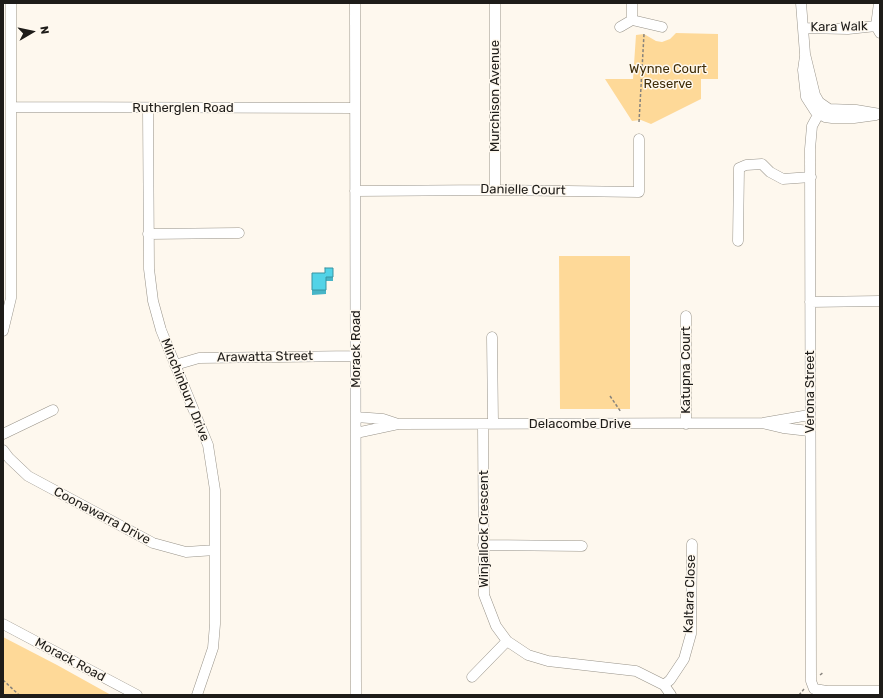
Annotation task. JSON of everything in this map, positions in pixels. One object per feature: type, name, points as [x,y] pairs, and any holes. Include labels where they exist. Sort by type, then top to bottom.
[{"type":"street","points":[[3,331],[11,298],[7,209],[11,107],[11,3]]},
{"type":"street","name":"Morack Road","points":[[355,3],[356,695]]},
{"type":"street","name":"Murchison Avenue","points":[[495,3],[495,190]]},
{"type":"street","points":[[632,3],[632,20]]},
{"type":"street","points":[[801,3],[806,54],[810,66],[815,95],[820,109],[856,110],[880,114]]},
{"type":"street","name":"Kara Walk","points":[[803,28],[878,30],[879,3]]},
{"type":"street","points":[[620,28],[632,20],[662,27]]},
{"type":"street","name":"Rutherglen Road","points":[[11,107],[355,108]]},
{"type":"street","name":"Minchinbury Drive","points":[[148,108],[148,268],[153,301],[161,330],[208,445],[215,490],[215,624],[212,648],[197,695]]},
{"type":"street","name":"Verona Street","points":[[820,109],[812,126],[811,177],[809,431],[811,681],[814,689],[826,691],[880,691]]},
{"type":"street","name":"Danielle Court","points":[[355,191],[495,190],[639,192],[639,139]]},
{"type":"street","points":[[738,241],[739,168],[746,165],[762,164],[770,172],[783,179],[811,177]]},
{"type":"street","points":[[148,234],[239,233]]},
{"type":"street","points":[[810,302],[880,301]]},
{"type":"street","name":"Katupna Court","points":[[686,316],[686,424]]},
{"type":"street","name":"Winjallock Crescent","points":[[492,337],[483,545],[484,595],[496,626],[507,641],[528,655],[548,661],[636,671],[664,685],[671,695]]},
{"type":"street","name":"Arawatta Street","points":[[175,365],[199,358],[356,356]]},
{"type":"street","points":[[3,434],[53,410]]},
{"type":"street","name":"Delacombe Drive","points":[[356,433],[398,424],[763,423],[810,415]]},
{"type":"street","name":"Delacombe Drive","points":[[356,417],[383,419],[398,424]]},
{"type":"street","name":"Delacombe Drive","points":[[763,423],[783,428],[809,431]]},
{"type":"street","name":"Coonawarra Drive","points":[[3,450],[28,476],[153,543],[186,552],[215,550]]},
{"type":"street","name":"Kaltara Close","points":[[664,685],[670,680],[684,659],[691,634],[692,544]]},
{"type":"street","points":[[483,545],[582,546]]},
{"type":"street","name":"Morack Road","points":[[3,624],[137,695]]},
{"type":"street","points":[[472,678],[507,641]]},
{"type":"path","points":[[639,122],[644,34]]},
{"type":"path","points":[[610,396],[621,412]]},
{"type":"path","points":[[3,680],[19,695]]},
{"type":"green space","name":"Wynne Court Reserve","points":[[676,33],[718,34],[718,79],[701,79],[701,99],[651,124],[641,120],[632,121],[605,79],[633,79],[636,35],[644,34],[656,41],[662,42],[670,39]]},
{"type":"green space","points":[[559,256],[630,256],[630,409],[560,409]]},
{"type":"green space","points":[[3,637],[57,665],[111,695],[3,695]]},
{"type":"building","points":[[325,268],[333,268],[333,277],[326,277],[326,290],[312,290],[312,273],[325,273]]}]
